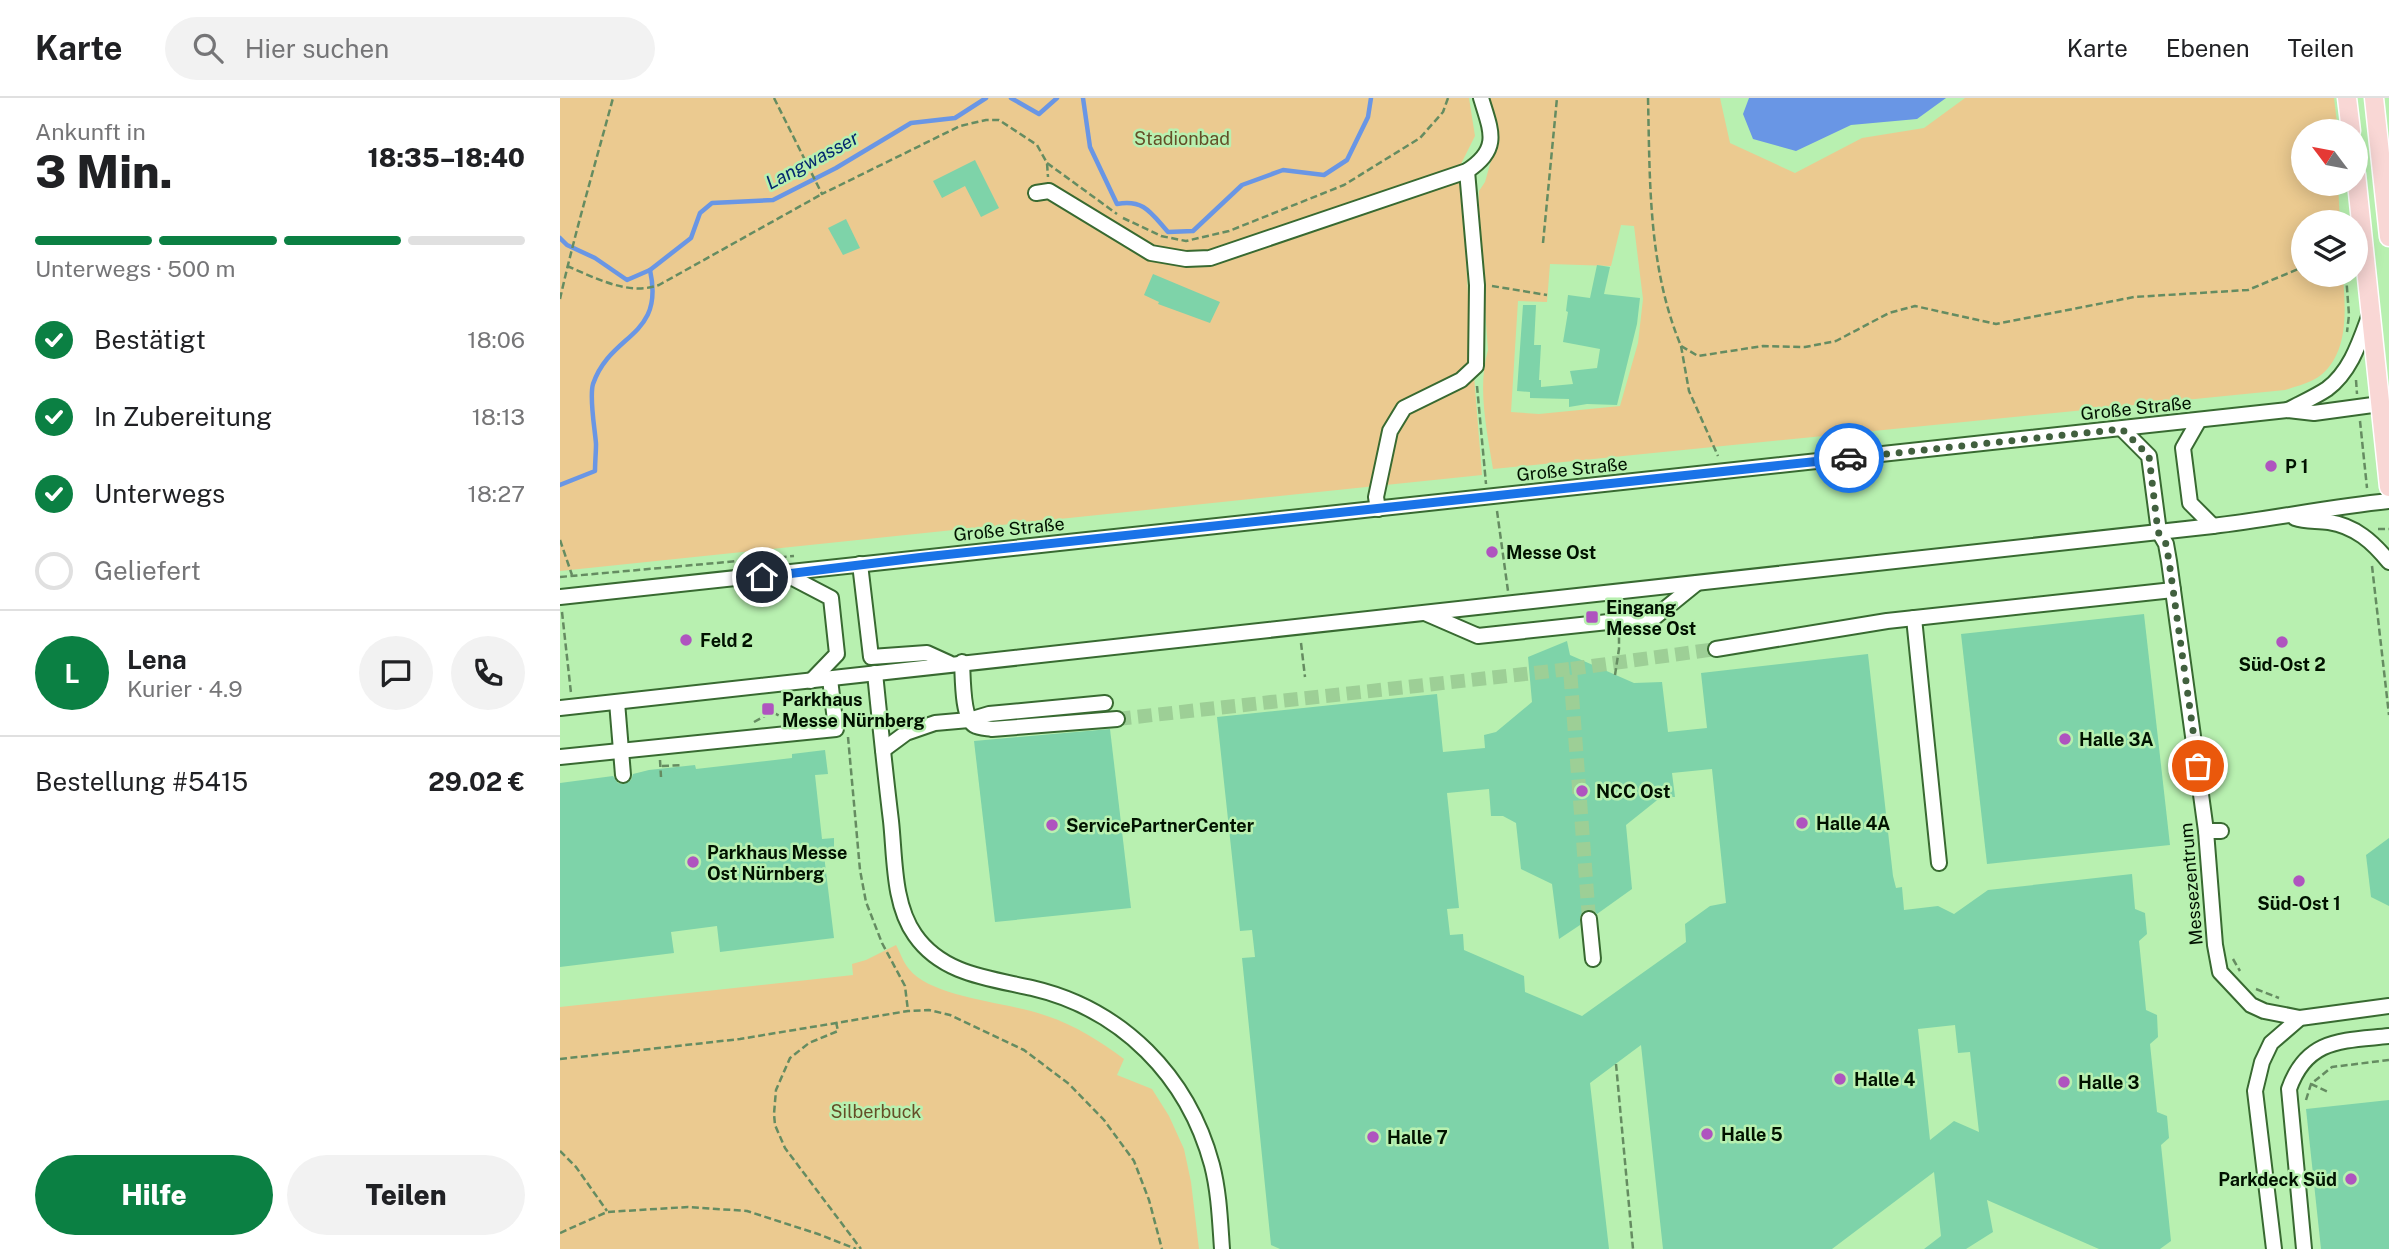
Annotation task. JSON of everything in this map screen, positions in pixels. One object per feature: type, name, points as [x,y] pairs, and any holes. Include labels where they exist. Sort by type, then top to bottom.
[{"type":"main road","points":[[2347,98],[2350,119]]},
{"type":"main road","points":[[2374,98],[2385,174],[2389,237]]},
{"type":"main road","points":[[2358,196],[2370,313],[2384,405],[2389,487]]},
{"type":"lane","points":[[1043,192],[1151,253],[1186,259],[1210,258],[1467,171],[1482,161],[1493,135],[1481,98]]},
{"type":"lane","points":[[1378,509],[1376,497],[1390,431],[1404,408],[1461,380],[1476,366],[1477,285],[1467,171]]},
{"type":"lane","name":"Große Straße","points":[[2288,410],[2327,389],[2336,381],[2355,352],[2370,313]]},
{"type":"lane","name":"Große Straße","points":[[560,597],[787,575],[2288,410],[2314,413],[2384,405]]},
{"type":"lane","points":[[2199,420],[2183,448],[2190,503],[2213,526]]},
{"type":"lane","name":"Messezentrum","points":[[2122,429],[2149,456],[2158,532],[2166,544],[2206,831],[2214,933],[2220,972],[2251,1004],[2264,1011],[2300,1017],[2386,1004]]},
{"type":"lane","points":[[566,708],[2213,526],[2290,517],[2330,507],[2389,501]]},
{"type":"lane","points":[[2290,517],[2352,529],[2373,543],[2389,562]]},
{"type":"lane","points":[[860,565],[871,657],[927,653],[956,663]]},
{"type":"lane","points":[[787,575],[831,598],[837,654],[811,681]]},
{"type":"lane","points":[[1424,612],[1478,636],[1512,633],[1655,617],[1697,583]]},
{"type":"lane","points":[[1716,649],[1913,618],[2173,590]]},
{"type":"lane","points":[[1913,618],[1939,863]]},
{"type":"lane","points":[[956,663],[969,720],[979,727],[992,729],[1117,719]]},
{"type":"lane","points":[[874,673],[900,898],[913,932],[935,958],[963,973],[1037,989],[1100,1014],[1133,1038],[1160,1063],[1183,1094],[1205,1143],[1213,1168],[1222,1249]]},
{"type":"lane","points":[[560,757],[836,729],[831,679]]},
{"type":"lane","points":[[617,702],[623,775]]},
{"type":"lane","points":[[883,750],[906,733],[923,726],[969,720],[989,714],[1105,703]]},
{"type":"lane","points":[[2206,831],[2221,831]]},
{"type":"lane","points":[[1589,919],[1593,959]]},
{"type":"lane","points":[[2275,1248],[2255,1090],[2262,1062],[2271,1043],[2300,1017]]},
{"type":"lane","points":[[2304,1249],[2288,1089],[2307,1056],[2324,1046],[2389,1036]]},
{"type":"path","points":[[560,299],[574,237],[587,199],[613,98]]},
{"type":"path","points":[[774,98],[822,194]]},
{"type":"path","points":[[567,266],[611,284],[631,289],[649,289],[822,194],[960,126],[986,120],[999,120],[1037,145],[1046,163],[1121,217],[1161,236],[1186,241],[1228,231],[1344,185],[1420,138],[1443,112],[1448,98]]},
{"type":"path","points":[[1543,243],[1557,98]]},
{"type":"path","points":[[1648,98],[1652,232],[1662,289],[1681,346],[1689,391],[1718,456]]},
{"type":"path","points":[[1043,192],[1046,163]]},
{"type":"path","points":[[1681,346],[1698,356],[1763,346],[1805,347],[1836,341],[1889,313],[1915,306],[1996,324],[2134,296],[2248,290],[2291,272]]},
{"type":"path","points":[[1477,285],[1547,296]]},
{"type":"path","points":[[2347,287],[2347,335]]},
{"type":"path","points":[[1476,366],[1485,482],[1492,497],[1509,603]]},
{"type":"path","points":[[2355,375],[2369,503]]},
{"type":"path","points":[[560,540],[572,576]]},
{"type":"path","points":[[2372,558],[2389,715]]},
{"type":"path","points":[[560,597],[566,708]]},
{"type":"path","points":[[1615,675],[1619,649],[1618,631]]},
{"type":"path","points":[[1301,643],[1305,677]]},
{"type":"path","points":[[847,733],[860,870],[866,902],[882,943],[905,986],[908,1011]]},
{"type":"path","points":[[660,766],[683,765]]},
{"type":"path","points":[[2231,947],[2233,960],[2244,977]]},
{"type":"path","points":[[2250,986],[2281,999]]},
{"type":"path","points":[[560,1059],[740,1039],[908,1011],[929,1010],[950,1016],[1024,1050],[1069,1084],[1104,1120],[1134,1161],[1149,1200],[1162,1249]]},
{"type":"path","points":[[836,1022],[838,1031],[808,1043],[790,1058],[776,1090],[774,1114],[779,1137],[792,1159],[859,1249]]},
{"type":"path","points":[[2303,1109],[2311,1084],[2332,1067],[2389,1060]]},
{"type":"path","points":[[1616,1064],[1633,1249]]},
{"type":"path","points":[[2311,1084],[2328,1092]]},
{"type":"path","points":[[560,1150],[576,1167],[607,1212]]},
{"type":"path","points":[[560,1233],[607,1212],[688,1207],[747,1211],[859,1249]]},
{"type":"green space","name":"Stadionbad","points":[[560,98],[1469,98],[1475,136],[1461,164],[1469,314],[1482,475],[560,571]]},
{"type":"green space","points":[[1488,98],[1720,98],[1730,143],[1795,173],[1862,138],[1924,128],[1965,98],[2334,98],[2337,119],[2291,119],[2291,196],[2339,196],[2339,210],[2291,210],[2291,287],[2344,287],[2344,328],[2337,354],[2321,375],[2285,390],[1493,469],[1483,394],[1488,350],[1478,216],[1479,191],[1485,182],[1498,136]],"holes":[[[1621,225],[1634,226],[1643,299],[1638,343],[1620,406],[1539,414],[1511,412],[1518,301],[1547,302],[1550,264],[1611,266]]]},
{"type":"green space","name":"Silberbuck","points":[[896,945],[909,969],[935,987],[1055,1019],[1086,1034],[1124,1059],[1117,1075],[1152,1089],[1169,1116],[1184,1149],[1199,1249],[560,1249],[560,1007],[853,975],[852,964]]},
{"type":"water","points":[[1749,98],[1946,98],[1917,119],[1851,125],[1796,151],[1753,139],[1743,114]]},
{"type":"building","points":[[975,160],[999,208],[981,217],[965,186],[942,198],[933,181]]},
{"type":"building","points":[[846,219],[860,248],[843,255],[828,228]]},
{"type":"building","points":[[1597,265],[1610,267],[1604,294],[1640,298],[1637,324],[1617,405],[1587,404],[1569,407],[1569,399],[1530,398],[1530,392],[1517,391],[1523,305],[1536,305],[1534,345],[1541,345],[1541,387],[1573,384],[1570,371],[1597,368],[1600,349],[1563,342],[1568,295],[1590,298]]},
{"type":"building","points":[[1153,274],[1220,302],[1210,323],[1158,304],[1159,302],[1144,295]]},
{"type":"building","name":"Halle 3A","points":[[2144,614],[2170,845],[1987,864],[1961,634]]},
{"type":"building","points":[[1567,641],[1570,655],[1634,683],[1662,682],[1668,732],[1707,728],[1701,673],[1868,654],[1893,876],[1896,888],[1902,887],[1904,910],[1938,906],[1954,914],[1988,890],[2132,874],[2135,909],[2145,913],[2147,934],[2139,941],[2146,1010],[2157,1015],[2158,1037],[2150,1044],[2157,1112],[2167,1116],[2169,1138],[2161,1145],[2171,1241],[2160,1249],[2099,1249],[1987,1200],[1993,1232],[1966,1249],[1924,1249],[1941,1236],[1934,1172],[1832,1249],[1663,1249],[1641,1045],[1590,1083],[1609,1249],[1280,1249],[1271,1245],[1242,958],[1255,957],[1252,930],[1240,931],[1217,717],[1437,694],[1443,752],[1485,748],[1484,735],[1496,732],[1532,702],[1528,657]],"holes":[[[1712,769],[1726,903],[1710,906],[1685,924],[1686,942],[1582,1016],[1525,992],[1524,976],[1464,950],[1463,934],[1450,935],[1447,909],[1459,908],[1447,793],[1489,789],[1491,816],[1503,816],[1516,823],[1521,869],[1552,884],[1559,939],[1580,925],[1580,916],[1584,911],[1592,910],[1597,914],[1632,889],[1626,825],[1661,797],[1675,797],[1672,773]],[[1955,1025],[1958,1053],[1970,1052],[1979,1132],[1954,1121],[1930,1140],[1918,1029]]]},
{"type":"building","name":"ServicePartnerCenter","points":[[1110,729],[1131,908],[995,922],[974,741]]},
{"type":"building","name":"Parkhaus Messe Ost Nürnberg","points":[[825,750],[828,774],[815,775],[822,839],[834,838],[834,855],[824,855],[834,938],[720,952],[717,926],[671,932],[674,953],[560,967],[560,783],[613,776],[618,783],[624,784],[631,780],[633,774],[649,770],[695,765],[696,769],[792,758],[792,754]]},
{"type":"building","points":[[2389,838],[2389,906],[2371,897],[2366,855]]},
{"type":"building","name":"Parkdeck Süd","points":[[2389,1100],[2389,1249],[2321,1249],[2306,1109]]},
{"type":"waterway","name":"Langwasser","points":[[560,238],[567,245],[595,258],[627,280],[650,270],[691,238],[700,213],[712,203],[773,200],[836,168],[911,123],[955,118],[986,98]]},
{"type":"waterway","name":"Langwasser","points":[[1011,98],[1039,114],[1057,98]]},
{"type":"waterway","name":"Langwasser","points":[[1083,98],[1090,147],[1117,204],[1141,206],[1152,213],[1168,232],[1193,231],[1242,185],[1283,170],[1324,175],[1347,160],[1368,117],[1371,98]]},
{"type":"waterway","points":[[560,485],[595,471],[593,384],[601,367],[634,333],[650,309],[653,292],[650,270]]},
{"type":"tunnel","points":[[1589,919],[1570,669],[1716,649]]},
{"type":"tunnel","points":[[1117,719],[1570,669]]},
{"type":"way so far","points":[[1849,458],[2122,429],[2149,456],[2158,532],[2166,544],[2169,561],[2198,766]]},
{"type":"place","name":"P 1","points":[[2271,466]]},
{"type":"place","name":"Messe Ost","points":[[1492,552]]},
{"type":"place","name":"Eingang Messe Ost","points":[[1592,617]]},
{"type":"place","name":"Feld 2","points":[[686,640]]},
{"type":"place","name":"Süd-Ost 2","points":[[2282,642]]},
{"type":"place","name":"Parkhaus Messe Nürnberg","points":[[768,709]]},
{"type":"place","name":"Halle 3A","points":[[2065,739]]},
{"type":"place","name":"NCC Ost","points":[[1582,791]]},
{"type":"place","name":"Halle 4A","points":[[1802,823]]},
{"type":"place","name":"ServicePartnerCenter","points":[[1052,825]]},
{"type":"place","name":"Parkhaus Messe Ost Nürnberg","points":[[693,862]]},
{"type":"place","name":"Süd-Ost 1","points":[[2299,881]]},
{"type":"place","name":"Halle 4","points":[[1840,1079]]},
{"type":"place","name":"Halle 3","points":[[2064,1082]]},
{"type":"place","name":"Halle 5","points":[[1707,1134]]},
{"type":"place","name":"Halle 7","points":[[1373,1137]]},
{"type":"place","name":"Parkdeck Süd","points":[[2351,1179]]},
{"type":"route","points":[[762,577],[924,557],[1849,458]]}]
